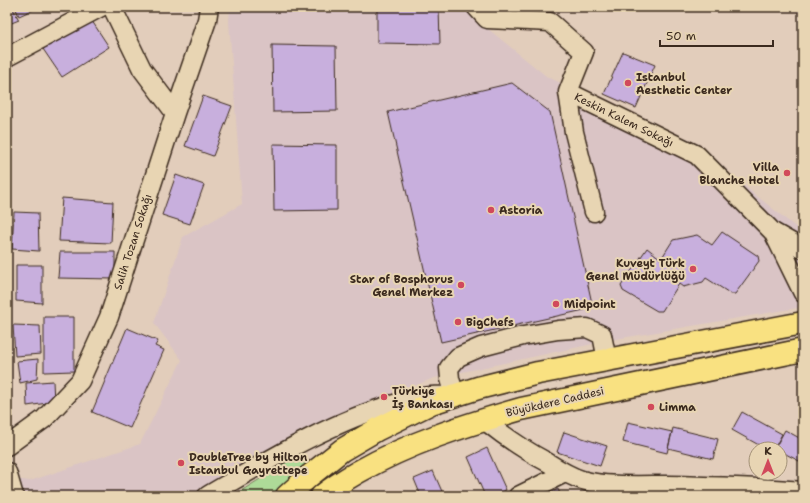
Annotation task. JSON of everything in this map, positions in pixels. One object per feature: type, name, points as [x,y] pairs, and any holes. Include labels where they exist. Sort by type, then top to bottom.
[{"type":"main road","points":[[286,496],[342,450],[407,414],[431,403],[530,375],[803,323]]},
{"type":"main road","name":"Büyükdere Caddesi","points":[[322,496],[340,483],[377,461],[444,433],[484,420],[521,409],[803,350]]},
{"type":"main road","points":[[521,409],[561,388],[586,383],[592,380],[602,374],[607,360]]},
{"type":"street","points":[[7,57],[101,7]]},
{"type":"street","points":[[112,7],[142,69],[175,113]]},
{"type":"street","name":"Salih Tozan Sokağı","points":[[7,446],[44,419],[80,381],[109,317],[175,113],[208,20],[209,7]]},
{"type":"street","points":[[482,13],[515,7]]},
{"type":"street","name":"Keskin Kalem Sokağı","points":[[482,13],[550,22],[584,52],[568,92],[697,155],[773,232],[803,249]]},
{"type":"street","points":[[568,92],[574,132],[594,212]]},
{"type":"street","name":"Keskin Kalem Sokağı","points":[[773,232],[803,293]]},
{"type":"street","points":[[207,496],[287,451],[332,428],[362,415],[387,406],[430,396],[455,395],[450,379],[449,368],[458,357],[481,347],[524,336],[558,330],[587,328],[602,335],[607,360]]},
{"type":"street","points":[[484,420],[529,452],[565,473],[581,480],[637,485],[725,486],[803,491]]},
{"type":"street","points":[[7,472],[14,496]]},
{"type":"street","points":[[518,496],[565,473]]},
{"type":"shaded area","points":[[230,7],[467,7],[482,24],[546,76],[697,148],[803,233],[803,307],[616,339],[434,378],[355,409],[292,439],[191,496],[7,496],[7,478],[30,481],[140,444],[182,360],[154,323],[183,237],[242,204],[229,22]]},
{"type":"green space","points":[[300,454],[309,465],[274,496],[233,496]]},
{"type":"building","points":[[7,7],[12,7],[19,20],[9,24],[7,19]]},
{"type":"building","points":[[15,7],[39,7],[19,16]]},
{"type":"building","points":[[377,7],[439,7],[440,44],[377,43]]},
{"type":"building","points":[[90,18],[109,47],[62,77],[43,49]]},
{"type":"building","points":[[272,45],[336,46],[337,111],[273,112]]},
{"type":"building","name":"Istanbul Aesthetic Center","points":[[623,52],[655,65],[636,108],[604,94]]},
{"type":"building","name":"Astoria","points":[[512,83],[550,112],[593,308],[441,342],[388,112]]},
{"type":"building","points":[[203,96],[232,106],[213,156],[185,146]]},
{"type":"building","points":[[273,144],[337,145],[337,210],[274,211]]},
{"type":"building","points":[[176,175],[204,185],[190,224],[162,215]]},
{"type":"building","points":[[62,198],[113,202],[111,243],[59,241]]},
{"type":"building","points":[[14,212],[38,213],[39,251],[12,249]]},
{"type":"building","name":"Kuveyt Türk Genel Müdürlüğü","points":[[722,232],[758,256],[759,261],[735,294],[731,294],[706,278],[703,282],[683,287],[679,284],[662,311],[657,311],[623,291],[621,286],[647,248],[661,259],[673,240],[697,235],[712,245]]},
{"type":"building","points":[[60,252],[115,252],[115,279],[58,278]]},
{"type":"building","points":[[16,265],[42,265],[42,303],[16,301]]},
{"type":"building","points":[[44,317],[74,317],[74,371],[44,372]]},
{"type":"building","points":[[13,325],[40,326],[41,354],[15,356]]},
{"type":"building","points":[[127,328],[158,341],[155,346],[164,350],[130,428],[92,412]]},
{"type":"building","points":[[38,359],[37,379],[20,383],[17,361]]},
{"type":"building","points":[[53,381],[54,402],[27,406],[26,383]]},
{"type":"building","points":[[742,412],[782,434],[778,441],[752,441],[732,430]]},
{"type":"building","points":[[628,422],[672,432],[667,453],[623,442]]},
{"type":"building","points":[[673,428],[718,439],[713,459],[668,448]]},
{"type":"building","points":[[785,430],[803,440],[803,463],[788,455],[788,441],[779,441]]},
{"type":"building","points":[[564,432],[607,446],[600,466],[557,452]]},
{"type":"building","points":[[487,448],[506,490],[492,496],[485,496],[468,457]]},
{"type":"building","points":[[433,471],[444,496],[421,496],[414,479]]},
{"type":"building","points":[[558,489],[561,496],[544,496]]},
{"type":"place","name":"Istanbul Aesthetic Center","points":[[628,83]]},
{"type":"place","name":"Villa Blanche Hotel","points":[[787,173]]},
{"type":"place","name":"Astoria","points":[[491,210]]},
{"type":"place","name":"Kuveyt Türk Genel Müdürlüğü","points":[[693,269]]},
{"type":"place","name":"Star of Bosphorus Genel Merkez","points":[[461,285]]},
{"type":"place","name":"Midpoint","points":[[556,304]]},
{"type":"place","name":"BigChefs","points":[[458,322]]},
{"type":"place","name":"Türkiye İş Bankası","points":[[384,397]]},
{"type":"place","name":"Limma","points":[[651,407]]},
{"type":"place","name":"DoubleTree by Hilton Istanbul Gayrettepe","points":[[181,463]]}]
